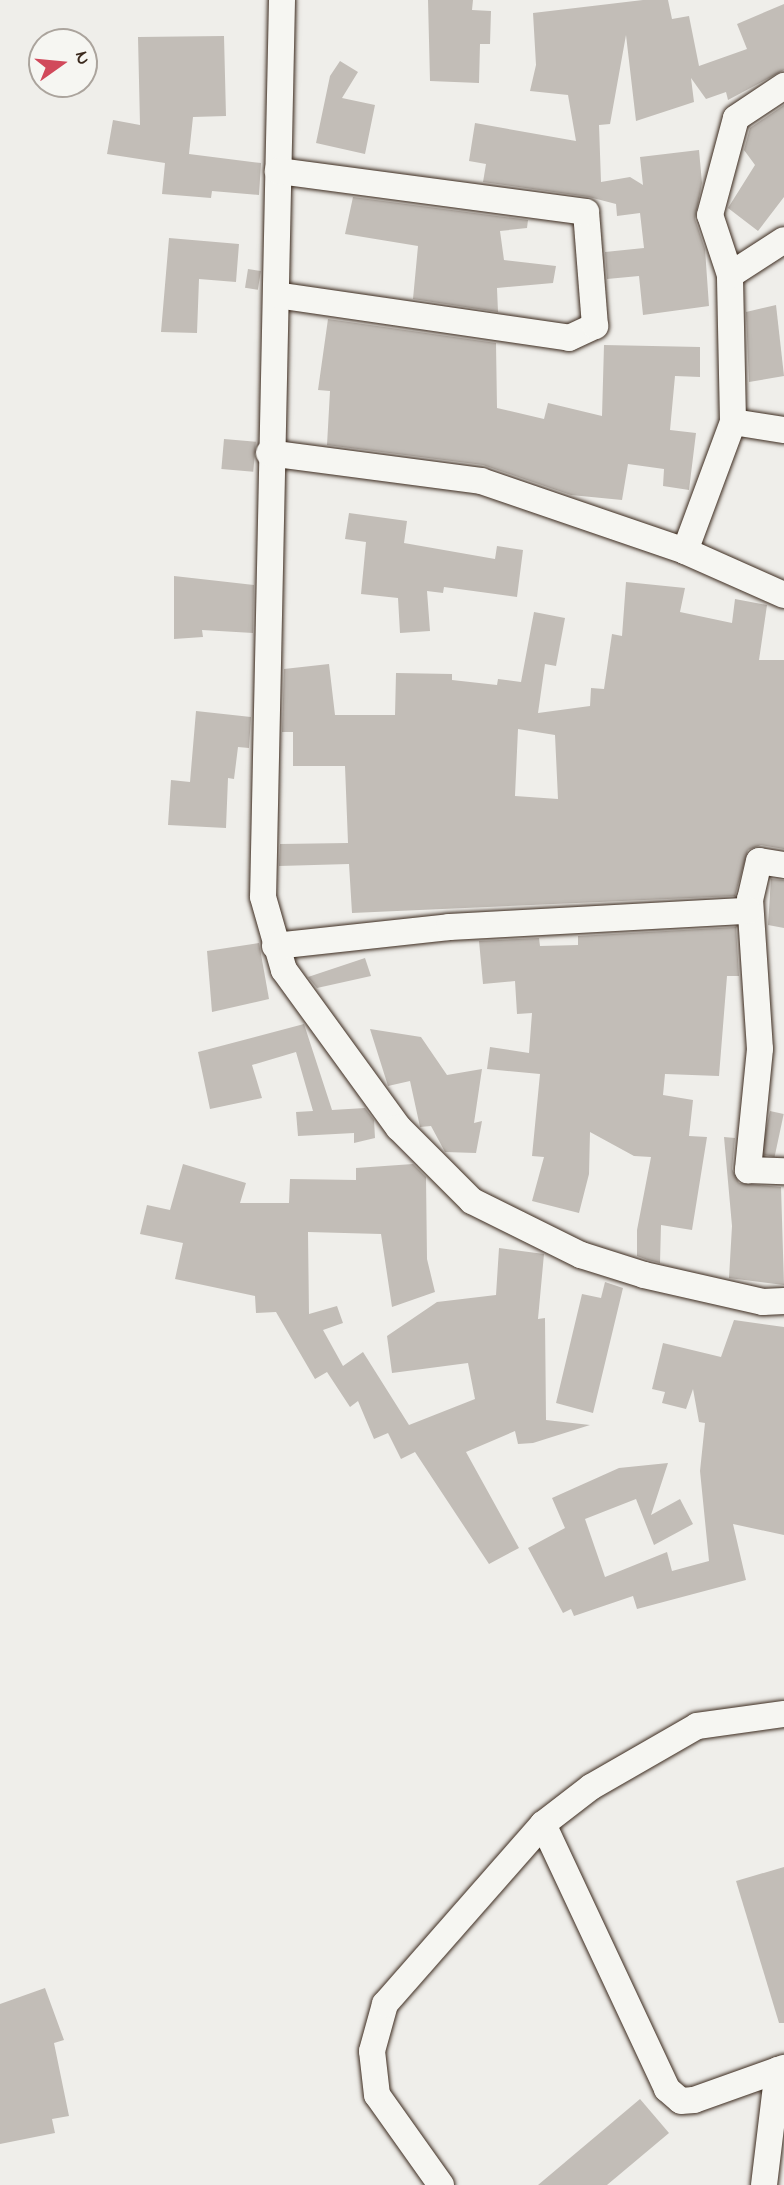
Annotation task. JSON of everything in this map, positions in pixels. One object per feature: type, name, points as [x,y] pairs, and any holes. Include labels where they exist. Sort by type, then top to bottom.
[{"type":"street","points":[[282,0],[276,295],[269,453],[263,897],[284,970],[399,1128],[472,1200],[581,1255],[632,1271],[763,1301],[784,1301]]},
{"type":"street","points":[[685,551],[733,422],[730,275],[710,215],[736,118],[784,86]]},
{"type":"street","points":[[276,295],[569,338],[595,326],[586,212],[278,172]]},
{"type":"street","points":[[730,275],[784,240]]},
{"type":"street","points":[[733,422],[784,430]]},
{"type":"street","points":[[269,453],[481,481],[685,551],[784,595]]},
{"type":"street","points":[[784,865],[759,861],[749,911],[758,961],[760,1049],[748,1170],[784,1171]]},
{"type":"street","points":[[275,946],[449,926],[749,911]]},
{"type":"street","points":[[441,2185],[377,2095],[372,2051],[385,2004],[543,1824],[591,1787],[697,1726],[784,1714]]},
{"type":"street","points":[[543,1824],[667,2089],[681,2101],[694,2099],[781,2069],[764,2185]]},
{"type":"building","points":[[428,0],[473,0],[472,10],[491,11],[490,44],[480,44],[479,83],[430,81]]},
{"type":"building","points":[[643,0],[668,0],[672,19],[689,16],[699,66],[747,49],[737,24],[784,4],[784,70],[728,100],[726,92],[706,99],[691,78],[694,102],[636,121],[626,35],[610,124],[599,125],[601,182],[630,177],[643,185],[640,157],[699,150],[702,183],[695,219],[705,249],[709,306],[643,315],[639,276],[607,279],[605,252],[644,248],[640,213],[617,216],[616,204],[589,197],[483,182],[486,164],[469,161],[475,123],[576,141],[568,95],[530,91],[536,65],[533,13]]},
{"type":"building","points":[[224,36],[226,116],[193,117],[189,154],[261,163],[259,195],[212,191],[211,198],[162,194],[165,163],[107,154],[113,120],[140,125],[138,37]]},
{"type":"building","points":[[340,61],[358,72],[342,98],[375,105],[365,154],[316,143],[330,76]]},
{"type":"building","points":[[784,105],[784,197],[758,231],[728,208],[755,165],[744,150],[750,128]]},
{"type":"building","points":[[353,197],[528,220],[527,228],[500,231],[504,260],[556,266],[553,283],[497,288],[498,312],[413,299],[418,246],[345,234]]},
{"type":"building","points":[[169,238],[239,244],[236,282],[199,279],[197,333],[161,332]]},
{"type":"building","points":[[248,269],[261,271],[258,290],[245,288]]},
{"type":"building","points":[[776,305],[784,376],[749,382],[746,312]]},
{"type":"building","points":[[328,319],[496,343],[497,408],[544,419],[548,403],[602,416],[604,345],[700,347],[700,377],[675,376],[670,430],[696,433],[689,490],[663,486],[664,469],[628,464],[622,500],[571,495],[483,465],[327,445],[330,391],[318,390]]},
{"type":"building","points":[[224,439],[256,442],[253,472],[221,469]]},
{"type":"building","points":[[349,513],[407,521],[404,543],[495,559],[497,546],[523,550],[517,597],[444,587],[443,593],[427,591],[430,631],[400,633],[398,598],[361,594],[366,542],[345,539]]},
{"type":"building","points":[[174,576],[254,585],[253,633],[202,630],[203,637],[174,639]]},
{"type":"building","points":[[626,582],[685,588],[680,612],[732,623],[735,599],[767,605],[759,660],[784,660],[784,849],[761,845],[748,850],[735,896],[352,913],[349,864],[279,866],[280,844],[348,843],[345,766],[293,766],[293,732],[282,732],[284,669],[329,664],[335,715],[395,715],[396,673],[452,674],[452,680],[497,685],[498,679],[521,682],[534,612],[565,618],[556,666],[545,664],[538,713],[590,706],[591,688],[604,689],[612,634],[622,636]],"holes":[[[518,729],[555,735],[558,799],[515,796]]]},
{"type":"building","points":[[196,711],[251,717],[249,748],[238,747],[234,779],[228,778],[226,828],[168,825],[171,780],[190,782]]},
{"type":"building","points":[[771,879],[784,880],[784,928],[768,925]]},
{"type":"building","points":[[736,927],[739,976],[727,976],[719,1076],[665,1074],[663,1095],[693,1100],[689,1136],[707,1137],[692,1230],[661,1225],[660,1263],[637,1256],[637,1230],[651,1157],[634,1156],[590,1132],[589,1174],[579,1213],[532,1201],[544,1157],[532,1156],[540,1074],[487,1069],[490,1047],[529,1053],[532,1013],[517,1014],[515,981],[483,984],[479,941],[539,938],[540,946],[578,945],[578,936]]},
{"type":"building","points":[[259,943],[269,999],[212,1012],[207,951]]},
{"type":"building","points":[[365,958],[371,976],[317,988],[308,977]]},
{"type":"building","points":[[304,1024],[332,1110],[365,1108],[374,1120],[375,1138],[354,1143],[354,1133],[298,1136],[296,1112],[313,1111],[296,1052],[252,1065],[262,1098],[210,1109],[198,1052]]},
{"type":"building","points":[[370,1029],[421,1037],[447,1075],[482,1069],[474,1123],[482,1121],[476,1153],[445,1152],[431,1126],[420,1127],[410,1081],[388,1086]]},
{"type":"building","points":[[770,1111],[784,1114],[775,1157],[761,1154]]},
{"type":"building","points":[[724,1137],[735,1138],[732,1169],[739,1183],[781,1187],[784,1285],[729,1278],[732,1226]]},
{"type":"building","points":[[183,1164],[246,1183],[240,1203],[289,1203],[290,1179],[356,1180],[356,1168],[413,1164],[426,1177],[427,1259],[435,1292],[392,1307],[381,1234],[308,1232],[309,1314],[337,1306],[343,1323],[323,1330],[343,1366],[363,1352],[409,1425],[475,1399],[468,1363],[392,1373],[387,1336],[437,1302],[496,1295],[499,1248],[544,1254],[538,1319],[545,1318],[546,1420],[590,1425],[533,1443],[518,1444],[515,1431],[466,1452],[519,1548],[489,1564],[415,1452],[401,1459],[388,1433],[374,1439],[358,1401],[350,1407],[327,1372],[315,1379],[276,1312],[256,1313],[255,1296],[175,1279],[183,1243],[140,1234],[147,1205],[170,1210]]},
{"type":"building","points":[[605,1282],[623,1288],[593,1413],[556,1403],[582,1294],[601,1298]]},
{"type":"building","points":[[734,1320],[784,1327],[784,1535],[733,1524],[746,1580],[637,1609],[633,1596],[574,1616],[571,1609],[563,1613],[528,1548],[565,1528],[552,1498],[619,1468],[668,1463],[651,1515],[680,1499],[693,1524],[654,1545],[636,1499],[585,1519],[605,1577],[667,1552],[672,1571],[709,1561],[700,1471],[705,1423],[699,1422],[693,1389],[686,1409],[662,1403],[665,1392],[652,1389],[663,1343],[721,1357]]},
{"type":"building","points":[[784,1867],[784,2023],[779,2023],[736,1881]]},
{"type":"building","points":[[45,1988],[64,2040],[54,2043],[69,2116],[52,2119],[55,2133],[0,2144],[0,2004]]},
{"type":"building","points":[[640,2099],[669,2133],[607,2185],[538,2185]]}]
